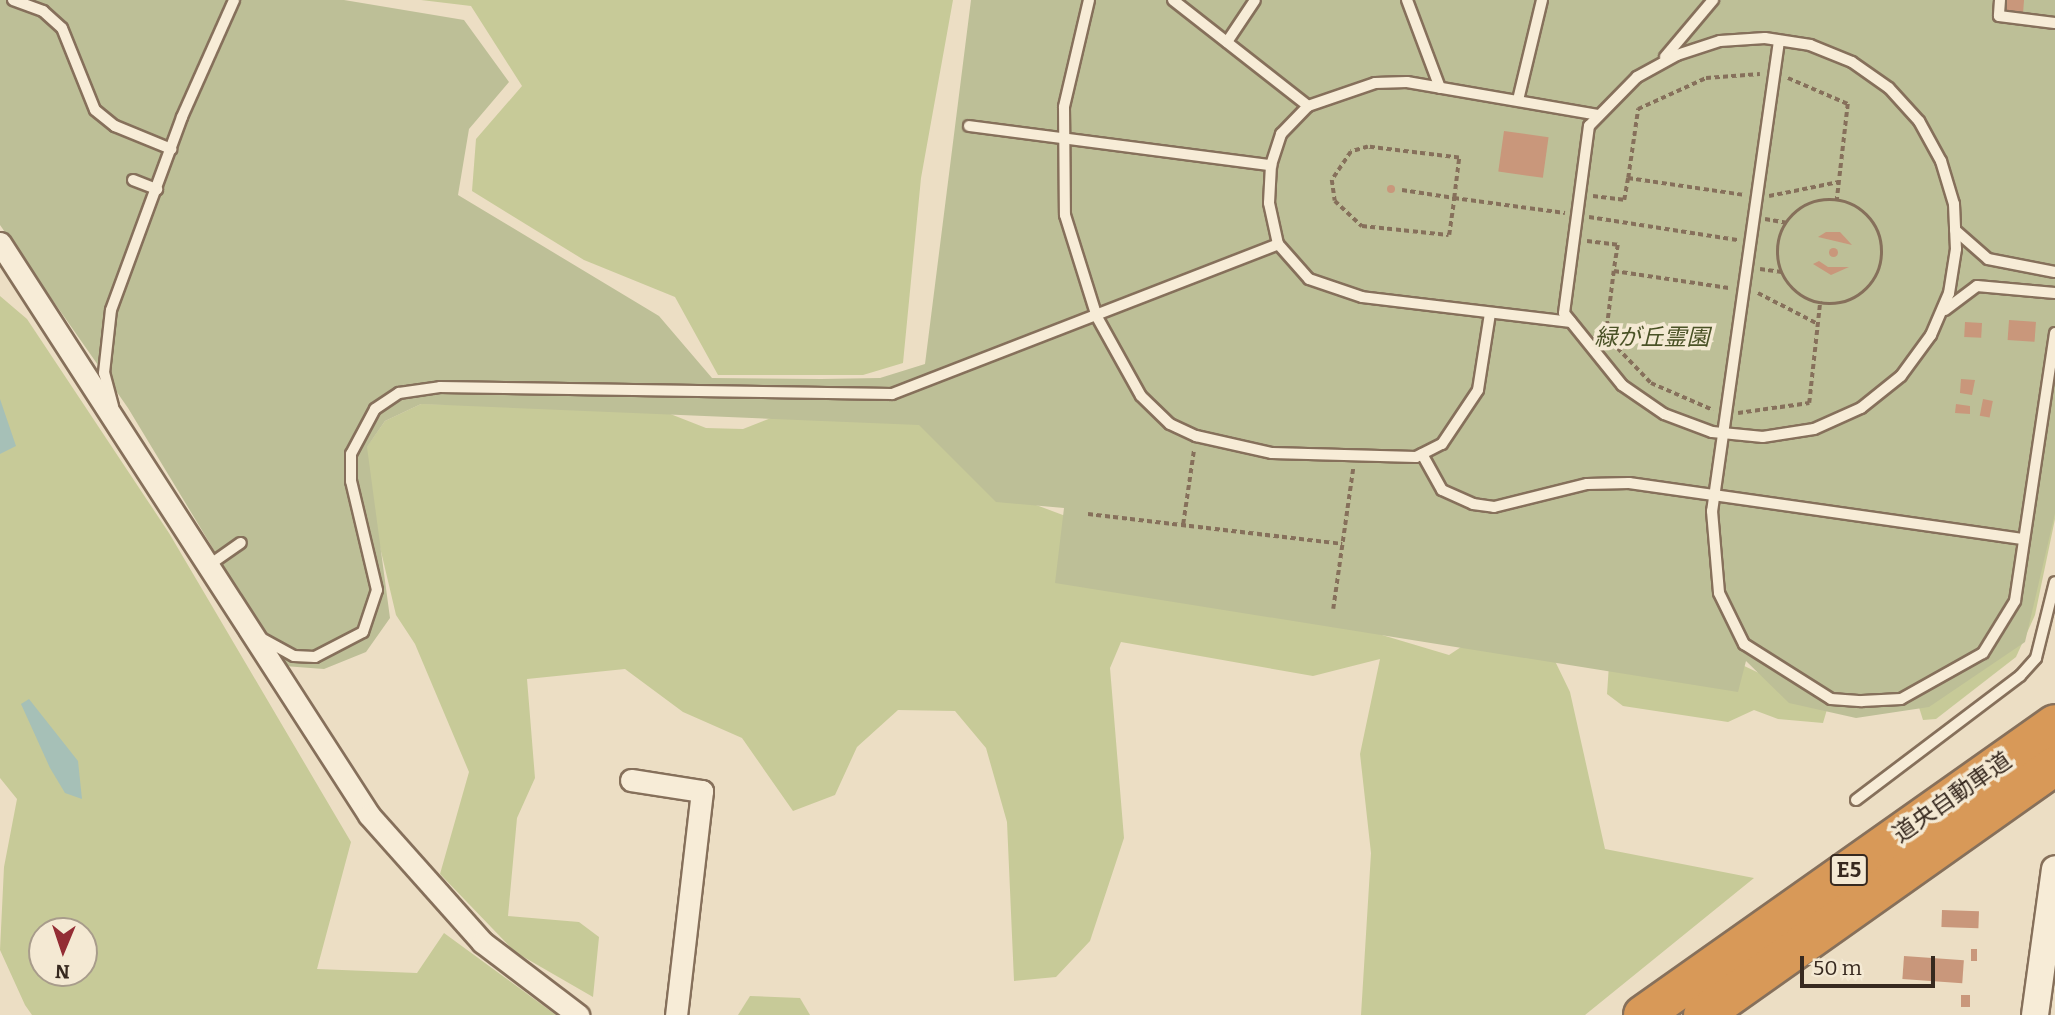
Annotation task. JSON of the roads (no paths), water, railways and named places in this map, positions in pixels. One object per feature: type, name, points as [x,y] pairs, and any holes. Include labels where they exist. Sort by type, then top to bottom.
[{"type":"highway","name":"道央自動車道","points":[[1643,1015],[2055,724]]},
{"type":"highway","name":"道央自動車道","points":[[1703,1015],[2055,766]]},
{"type":"street","points":[[0,243],[212,563],[309,726],[405,859],[482,942],[578,1015]]},
{"type":"street","points":[[631,780],[702,792],[676,1015]]},
{"type":"street","points":[[2035,1015],[2055,869]]},
{"type":"lane","points":[[13,0],[43,11],[62,27],[95,110],[115,126],[171,149]]},
{"type":"lane","points":[[115,414],[104,373],[107,327],[171,149],[234,0]]},
{"type":"lane","points":[[1089,0],[1071,59],[1062,138],[1065,215],[1097,317],[1141,396],[1170,424],[1196,436],[1260,451],[1354,459],[1422,454],[1442,444],[1478,390],[1490,313]]},
{"type":"lane","points":[[1173,0],[1308,106]]},
{"type":"lane","points":[[1227,43],[1255,0]]},
{"type":"lane","points":[[1407,0],[1440,88]]},
{"type":"lane","points":[[1518,100],[1542,0]]},
{"type":"lane","points":[[1656,67],[1720,41],[1779,41],[1852,62],[1889,88],[1919,121],[1941,161],[1955,230],[1949,293],[1939,317],[1901,376],[1861,408],[1814,429],[1763,437],[1722,433],[1664,414],[1622,385],[1564,313],[1589,126],[1656,67],[1713,0]]},
{"type":"lane","points":[[2000,0],[1999,16],[2055,23]]},
{"type":"lane","points":[[1779,41],[1722,433],[1711,551],[1728,618],[1764,661],[1831,699],[1900,699],[1983,653],[2015,601],[2055,333]]},
{"type":"lane","points":[[1571,322],[1362,297],[1329,286],[1293,268],[1278,244],[1269,203],[1271,165],[1281,134],[1308,106],[1374,83],[1440,88],[1599,115]]},
{"type":"lane","points":[[969,126],[1271,165]]},
{"type":"lane","points":[[133,180],[157,189]]},
{"type":"lane","points":[[1955,230],[1988,259],[2055,272]]},
{"type":"lane","points":[[253,631],[275,649],[315,657],[363,632],[377,590],[351,481],[351,454],[375,409],[399,393],[440,387],[892,394],[1097,317],[1278,244]]},
{"type":"lane","points":[[1939,317],[1976,286],[2055,293]]},
{"type":"lane","points":[[1422,454],[1442,490],[1494,507],[1587,484],[1715,494],[2024,539]]},
{"type":"lane","points":[[212,563],[241,543]]},
{"type":"lane","points":[[1856,800],[2020,676],[2036,658],[2055,582]]},
{"type":"water","points":[[0,399],[16,446],[0,454]]},
{"type":"water","points":[[29,699],[78,761],[82,799],[65,793],[50,768],[21,704]]},
{"type":"park label","name":"緑が丘霊園","points":[[1652,337]]}]
